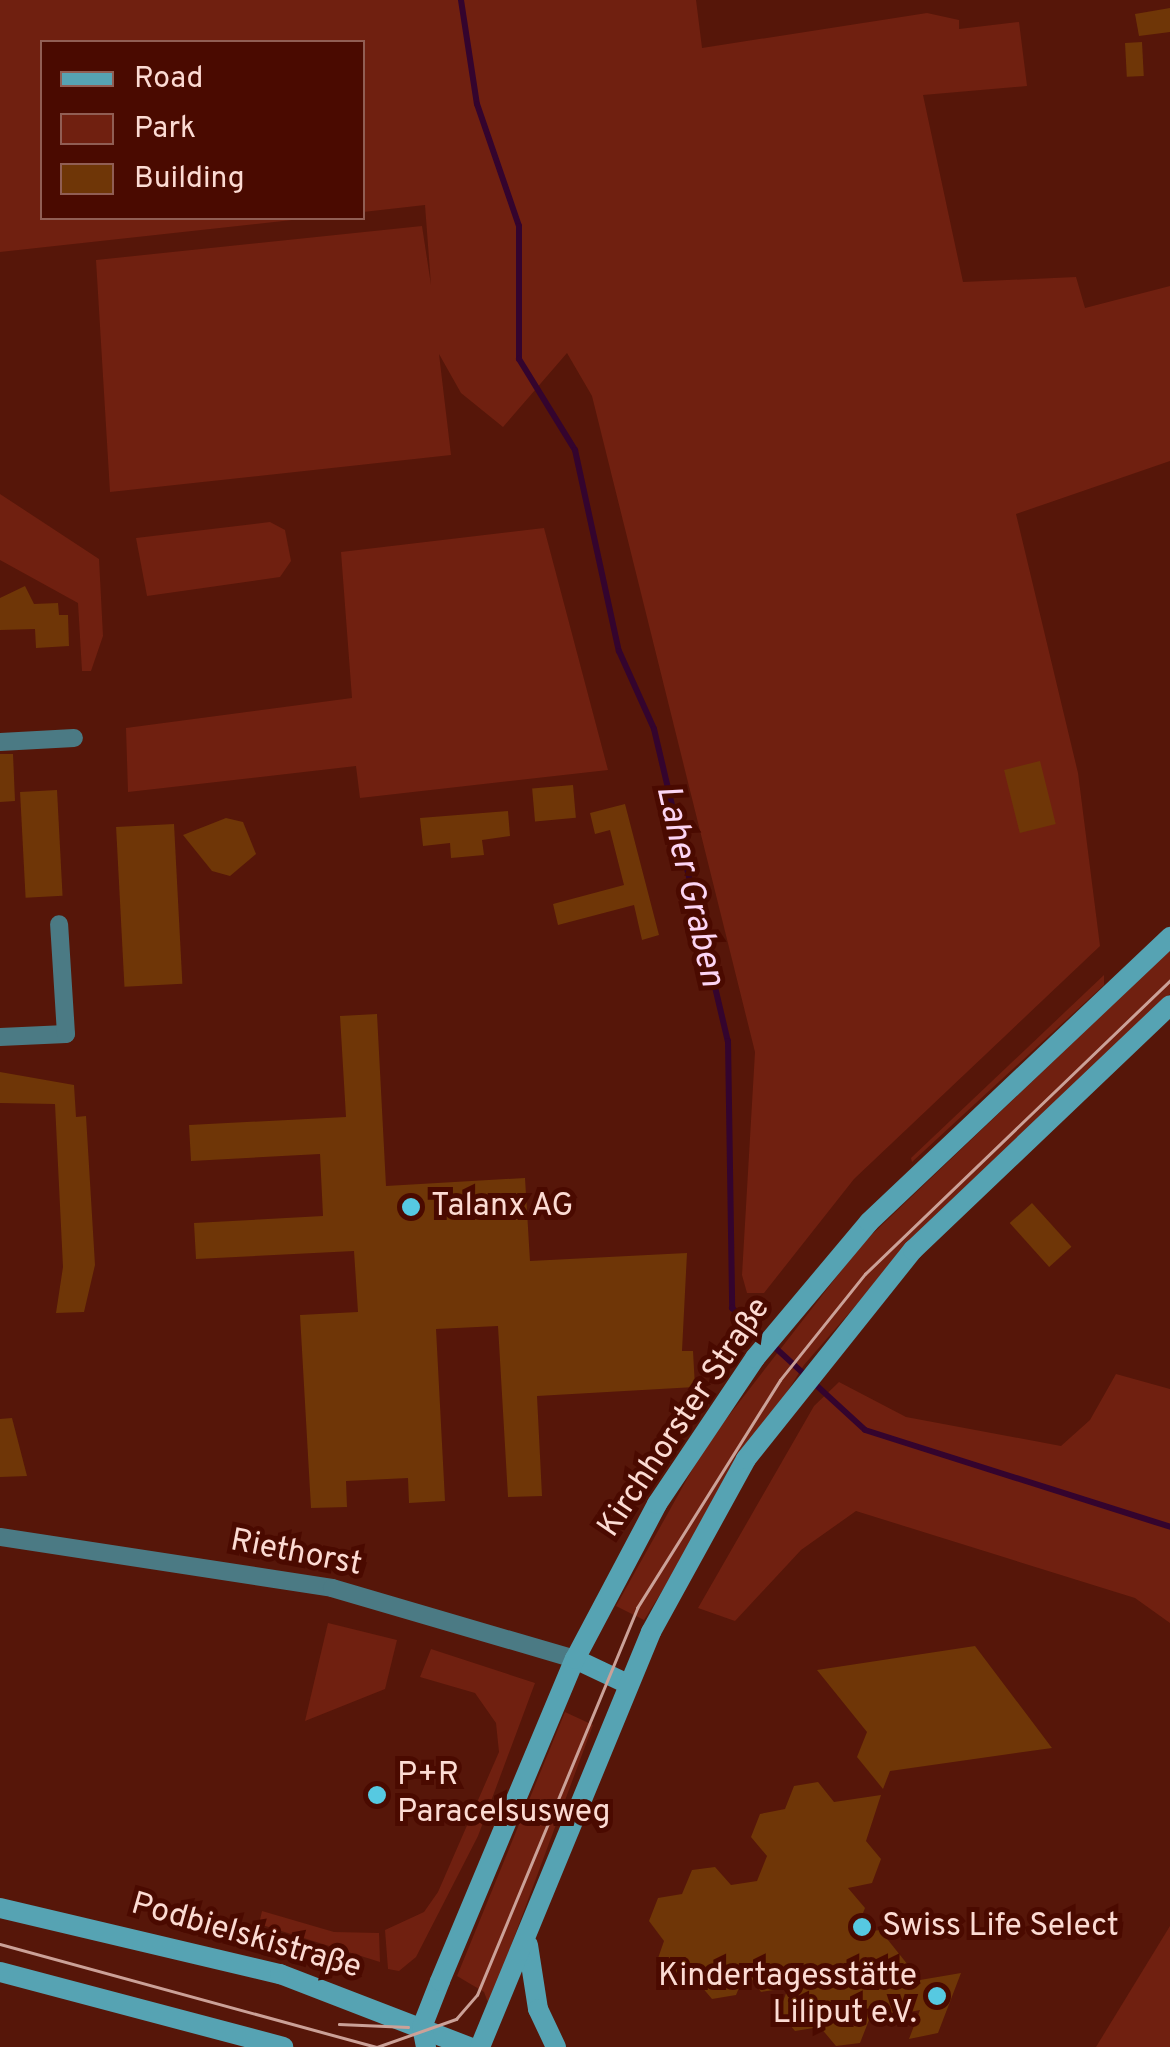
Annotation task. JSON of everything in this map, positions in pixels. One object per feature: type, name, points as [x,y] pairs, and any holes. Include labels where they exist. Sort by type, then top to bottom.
[{"type":"main road","name":"Kirchhorster Straße","points":[[424,2037],[575,1660],[656,1504],[755,1358],[868,1222],[1170,937]]},
{"type":"main road","points":[[480,2047],[628,1684],[685,1564],[794,1394],[914,1250],[1170,1005]]},
{"type":"main road","points":[[575,1660],[628,1684]]},
{"type":"main road","name":"Podbielskistraße","points":[[0,1908],[263,1969],[424,2037],[469,2047]]},
{"type":"main road","points":[[528,1934],[528,1976],[556,2047]]},
{"type":"main road","points":[[0,1972],[283,2047]]},
{"type":"street","points":[[0,742],[74,738]]},
{"type":"street","points":[[0,1037],[66,1034],[58,924]]},
{"type":"street","name":"Riethorst","points":[[0,1537],[332,1588],[575,1660]]},
{"type":"green space","points":[[0,0],[696,0],[702,48],[927,13],[959,20],[959,29],[1019,22],[1027,86],[923,95],[963,282],[1076,277],[1085,308],[1170,286],[1170,461],[1016,514],[1078,773],[1100,946],[854,1179],[764,1293],[747,1293],[742,1275],[755,1052],[592,396],[567,353],[503,427],[461,393],[439,354],[451,455],[110,492],[96,260],[422,226],[431,285],[425,205],[365,212],[365,40],[40,40],[40,220],[292,220],[0,252]]},
{"type":"green space","points":[[0,494],[99,559],[103,636],[91,671],[82,671],[78,603],[0,560]]},
{"type":"green space","points":[[270,522],[285,530],[291,561],[280,577],[147,596],[136,538]]},
{"type":"green space","points":[[544,528],[608,770],[360,798],[356,766],[128,792],[126,728],[352,698],[341,552]]},
{"type":"green space","points":[[1170,950],[1170,994],[930,1220],[804,1365],[644,1620],[616,1606],[706,1445],[862,1244]]},
{"type":"green space","points":[[1104,975],[1104,985],[912,1162],[911,1158]]},
{"type":"green space","points":[[1116,1374],[1170,1389],[1170,1623],[1135,1598],[856,1511],[801,1550],[735,1621],[698,1608],[814,1406],[839,1382],[906,1417],[1061,1446],[1090,1420]]},
{"type":"green space","points":[[328,1623],[397,1640],[385,1689],[305,1721]]},
{"type":"green space","points":[[431,1649],[535,1683],[478,1836],[416,1957],[399,1971],[388,1969],[385,1930],[424,1912],[438,1892],[499,1752],[496,1723],[475,1693],[420,1677]]},
{"type":"green space","points":[[565,1712],[593,1725],[489,2005],[484,1992],[457,1976]]},
{"type":"green space","points":[[262,1911],[334,1932],[379,1933],[380,1962],[259,1924]]},
{"type":"green space","points":[[1170,1926],[1170,2047],[1096,2047]]},
{"type":"building","points":[[1170,8],[1170,32],[1139,36],[1135,14]]},
{"type":"building","points":[[1142,42],[1144,76],[1127,77],[1125,43]]},
{"type":"building","points":[[25,586],[34,604],[58,603],[59,615],[68,615],[69,646],[36,648],[35,629],[0,630],[0,598]]},
{"type":"building","points":[[0,754],[13,754],[15,801],[0,802]]},
{"type":"building","points":[[1040,761],[1056,824],[1020,833],[1004,770]]},
{"type":"building","points":[[573,785],[576,818],[535,821],[532,789]]},
{"type":"building","points":[[57,790],[63,896],[26,898],[20,792]]},
{"type":"building","points":[[625,804],[659,935],[642,940],[634,905],[558,925],[553,904],[624,885],[610,830],[595,834],[590,813]]},
{"type":"building","points":[[508,811],[510,836],[482,840],[484,855],[451,858],[450,843],[423,846],[420,818]]},
{"type":"building","points":[[226,818],[243,822],[256,854],[230,876],[212,871],[183,835]]},
{"type":"building","points":[[174,824],[182,984],[124,987],[116,827]]},
{"type":"building","points":[[377,1014],[386,1186],[525,1178],[530,1261],[687,1253],[682,1351],[693,1351],[695,1387],[537,1396],[542,1496],[508,1497],[498,1326],[436,1329],[445,1501],[409,1503],[408,1478],[346,1481],[347,1507],[311,1508],[300,1315],[358,1312],[354,1251],[196,1259],[194,1223],[323,1216],[320,1154],[191,1161],[189,1125],[346,1117],[340,1016]]},
{"type":"building","points":[[0,1072],[74,1085],[76,1117],[86,1116],[95,1265],[84,1312],[56,1313],[63,1267],[55,1104],[0,1103]]},
{"type":"building","points":[[1032,1203],[1071,1247],[1049,1267],[1010,1223]]},
{"type":"building","points":[[12,1418],[27,1476],[0,1477],[0,1419]]},
{"type":"building","points":[[975,1646],[1052,1748],[890,1771],[883,1789],[857,1757],[867,1732],[817,1670]]},
{"type":"building","points":[[818,1782],[834,1802],[881,1795],[866,1841],[881,1859],[872,1883],[848,1888],[865,1908],[855,1933],[880,1930],[920,1980],[961,1973],[938,2033],[909,2039],[920,2010],[869,2020],[860,2043],[836,2046],[820,2027],[795,2031],[779,2012],[788,1988],[761,1992],[746,1971],[736,1995],[712,1999],[696,1980],[671,1984],[656,1964],[664,1941],[649,1921],[658,1898],[682,1894],[692,1870],[715,1867],[731,1885],[757,1881],[767,1856],[751,1837],[760,1814],[785,1809],[794,1786]]},
{"type":"waterway","name":"Laher Graben","points":[[461,0],[477,104],[519,226],[519,359],[575,450],[619,651],[654,729],[728,1041],[732,1308],[865,1430],[1170,1527]]},
{"type":"tram line","points":[[0,1944],[377,2047],[456,2019],[477,1995],[637,1608],[780,1380],[865,1274],[1170,980]]},
{"type":"tram line","points":[[339,2024],[408,2027]]},
{"type":"place","name":"Talanx AG","points":[[411,1207]]},
{"type":"place","name":"P+R Paracelsusweg","points":[[377,1795]]},
{"type":"place","name":"Swiss Life Select","points":[[862,1927]]},
{"type":"place","name":"Kindertagesstätte Liliput e.V.","points":[[937,1996]]}]
